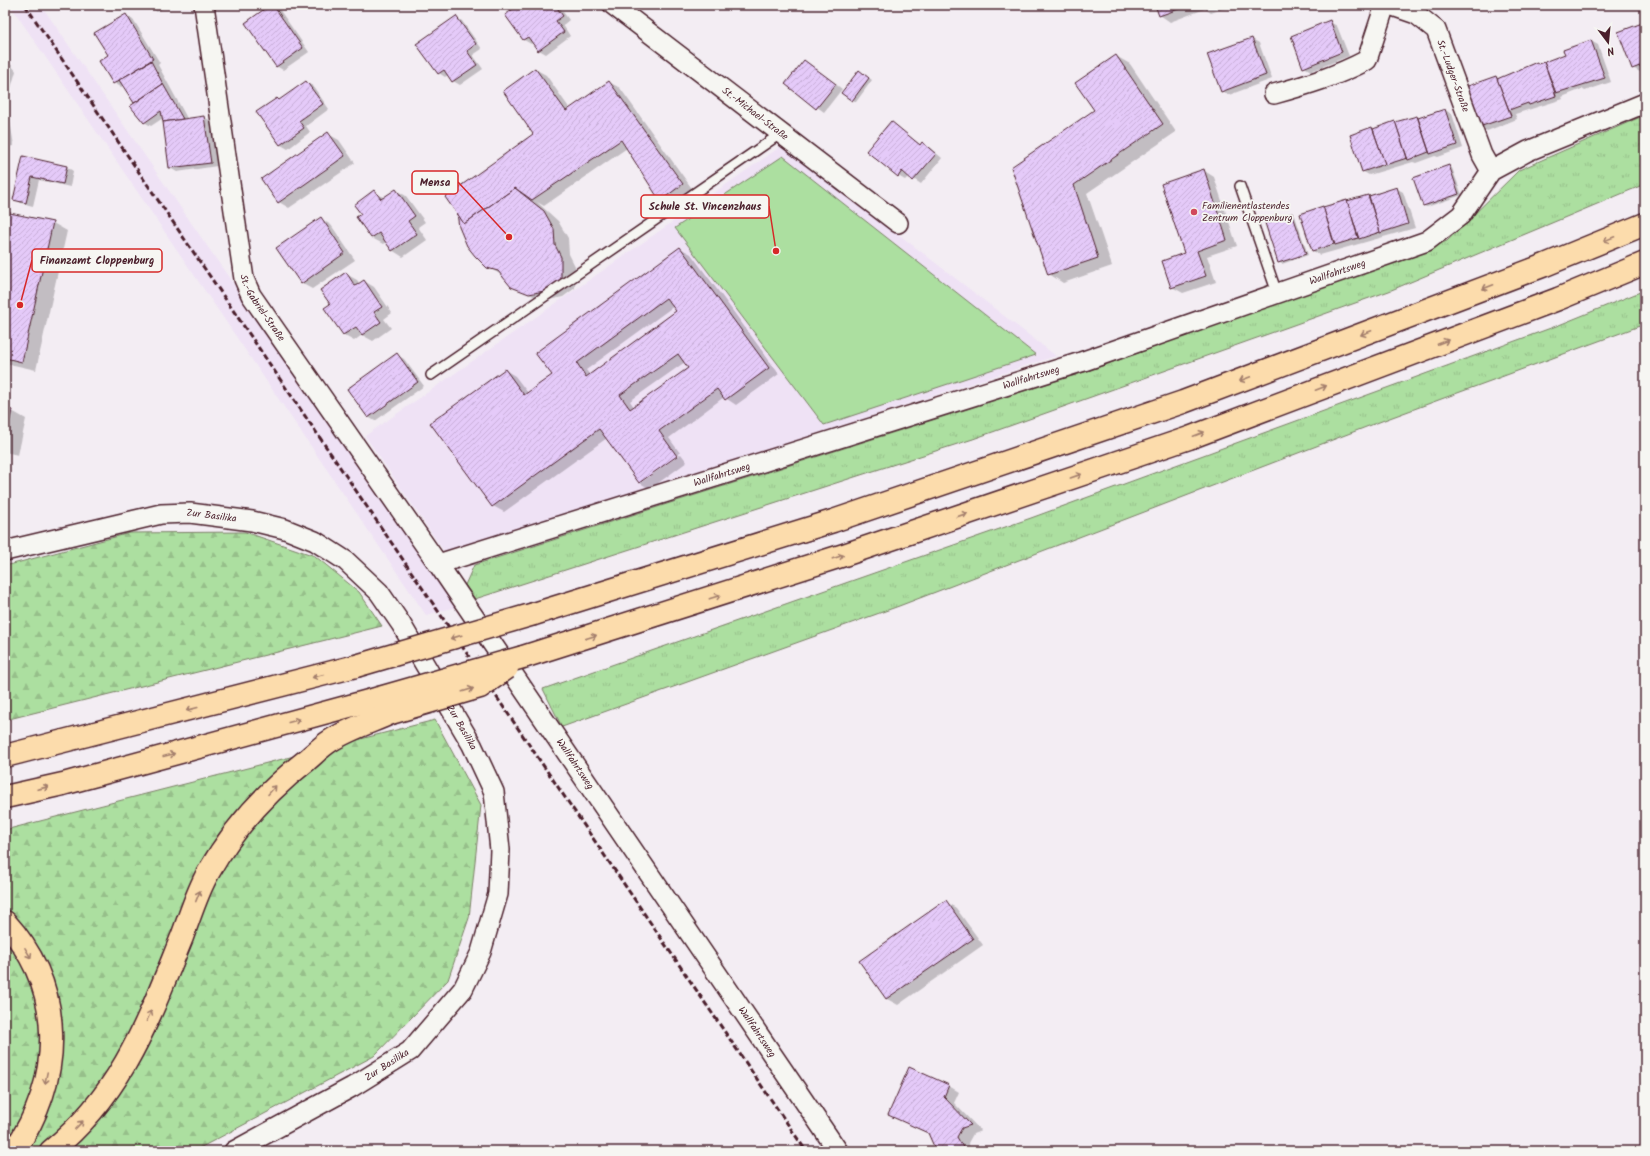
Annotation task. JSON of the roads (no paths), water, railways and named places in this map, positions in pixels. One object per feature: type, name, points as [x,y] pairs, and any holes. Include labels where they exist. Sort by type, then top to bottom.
[{"type":"highway","points":[[5,756],[356,666],[534,614],[833,521],[1183,402],[1546,265],[1645,224]]},
{"type":"highway","points":[[5,797],[385,706],[523,657],[554,649],[844,555],[1189,438],[1558,299],[1645,263]]},
{"type":"highway","points":[[51,1151],[65,1140],[96,1107],[122,1071],[150,1015],[207,874],[238,827],[279,782],[330,741],[361,726],[385,706]]},
{"type":"highway","points":[[5,922],[18,937],[42,982],[50,1012],[52,1047],[45,1083],[33,1116],[14,1151]]},
{"type":"street","name":"St.-Gabriel-Straße","points":[[204,5],[244,279],[251,295],[438,564]]},
{"type":"street","name":"St.-Michael-Straße","points":[[613,5],[898,223]]},
{"type":"street","points":[[1274,94],[1312,84],[1367,60],[1385,5]]},
{"type":"street","name":"St.-Ludger-Straße","points":[[1390,5],[1416,14],[1436,30],[1482,155],[1491,171]]},
{"type":"street","name":"Wallfahrtsweg","points":[[838,1151],[438,564],[1081,362],[1427,241],[1461,215],[1491,171],[1528,151],[1645,103]]},
{"type":"street","name":"Zur Basilika","points":[[5,551],[161,514],[190,512],[252,521],[285,529],[315,541],[346,561],[379,592],[401,624],[472,745],[494,792],[500,850],[498,894],[481,952],[463,989],[410,1051],[352,1087],[234,1151]]},
{"type":"lane","points":[[431,375],[780,134]]},
{"type":"lane","points":[[1240,186],[1277,293]]},
{"type":"railway","points":[[25,5],[806,1151]]},
{"type":"place","name":"Familienentlastendes Zentrum Cloppenburg","points":[[1194,212]]},
{"type":"place","name":"Mensa","points":[[509,237]]},
{"type":"place","name":"Schule St. Vincenzhaus","points":[[776,251]]},
{"type":"place","name":"Finanzamt Cloppenburg","points":[[20,305]]}]
